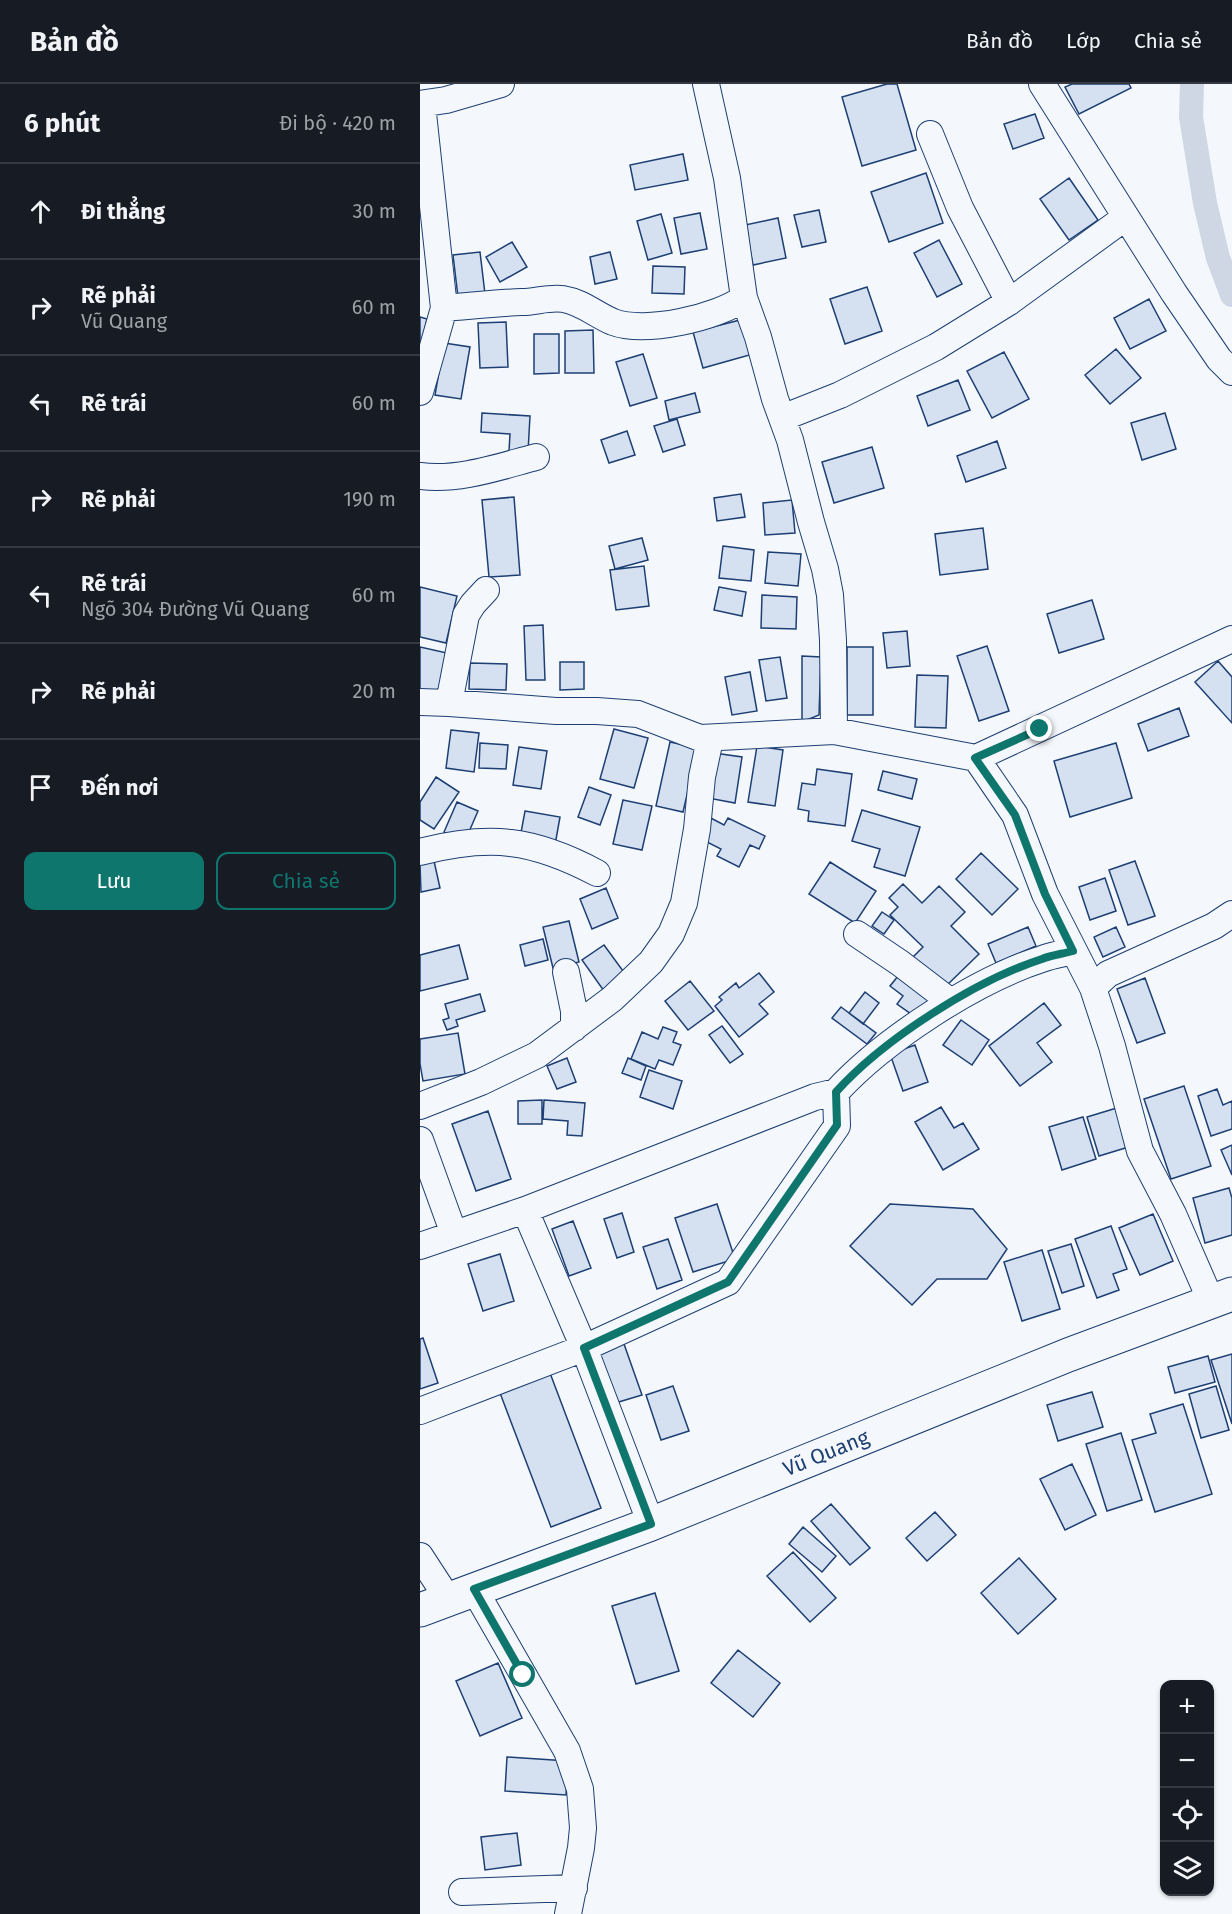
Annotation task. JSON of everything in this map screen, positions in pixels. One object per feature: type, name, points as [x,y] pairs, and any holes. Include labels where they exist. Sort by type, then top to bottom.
[{"type":"main road","name":"Vũ Quang","points":[[447,1599],[651,1524],[1068,1355],[1222,1297]]},
{"type":"street","points":[[420,392],[444,308],[421,104],[501,84]]},
{"type":"street","points":[[706,84],[727,178],[744,298],[790,440],[825,569],[830,595],[833,640],[834,731]]},
{"type":"street","points":[[1042,84],[1174,293],[1219,359],[1232,372]]},
{"type":"street","points":[[930,134],[960,208],[1010,302]]},
{"type":"street","points":[[782,418],[840,395],[913,360],[1010,302],[1126,217]]},
{"type":"street","points":[[444,308],[563,299],[594,311],[613,322],[637,327],[658,326],[699,317],[735,304],[744,298]]},
{"type":"street","points":[[420,476],[447,476],[475,472],[536,458]]},
{"type":"street","points":[[449,703],[466,615],[486,590]]},
{"type":"street","points":[[420,702],[513,709],[638,714],[700,738],[710,739],[834,731],[975,758],[1232,639]]},
{"type":"street","points":[[420,1106],[481,1082],[544,1051],[612,999],[651,962],[671,934],[684,903],[697,829],[702,777],[710,739]]},
{"type":"street","points":[[975,758],[1015,815],[1045,894],[1093,988],[1113,1046],[1140,1151],[1173,1215],[1222,1297]]},
{"type":"street","points":[[420,852],[473,843],[517,843],[556,853],[597,873]]},
{"type":"street","points":[[1093,988],[1108,974],[1205,930],[1232,914]]},
{"type":"street","points":[[857,934],[951,1002]]},
{"type":"street","points":[[420,1246],[525,1210],[815,1097],[836,1092],[867,1062],[951,1002],[1004,974],[1043,958],[1073,951]]},
{"type":"street","points":[[566,972],[574,1011],[574,1028]]},
{"type":"street","points":[[420,1411],[584,1348],[728,1282],[837,1125],[836,1092]]},
{"type":"street","points":[[420,1140],[454,1234]]},
{"type":"street","points":[[525,1210],[584,1348],[651,1524]]},
{"type":"street","points":[[420,1556],[447,1599],[567,1751],[580,1789],[583,1828],[568,1914]]},
{"type":"street","points":[[462,1892],[574,1888]]},
{"type":"building","points":[[887,84],[897,84],[916,150],[862,166],[842,97]]},
{"type":"building","points":[[1072,84],[1129,84],[1131,88],[1079,114],[1065,87]]},
{"type":"building","points":[[1035,114],[1044,138],[1013,149],[1004,124]]},
{"type":"building","points":[[683,154],[688,180],[635,190],[630,165]]},
{"type":"building","points":[[926,173],[943,223],[889,242],[871,192]]},
{"type":"building","points":[[1069,178],[1098,220],[1069,240],[1040,199]]},
{"type":"building","points":[[819,210],[826,242],[802,247],[794,215]]},
{"type":"building","points":[[700,213],[707,249],[681,254],[674,218]]},
{"type":"building","points":[[661,214],[672,253],[648,260],[637,221]]},
{"type":"building","points":[[778,218],[786,258],[753,265],[745,225]]},
{"type":"building","points":[[939,240],[962,284],[937,297],[914,253]]},
{"type":"building","points":[[512,242],[527,267],[500,282],[486,257]]},
{"type":"building","points":[[480,252],[485,294],[458,297],[453,255]]},
{"type":"building","points":[[610,252],[617,279],[595,284],[590,257]]},
{"type":"building","points":[[653,266],[685,267],[684,294],[652,293]]},
{"type":"building","points":[[867,287],[882,331],[845,344],[830,299]]},
{"type":"building","points":[[1149,299],[1166,331],[1130,349],[1114,318]]},
{"type":"building","points":[[420,317],[427,319],[421,349],[420,349]]},
{"type":"building","points":[[744,319],[753,354],[703,368],[693,332]]},
{"type":"building","points":[[506,322],[508,367],[480,368],[478,323]]},
{"type":"building","points":[[593,330],[594,373],[565,373],[565,331]]},
{"type":"building","points":[[534,334],[559,334],[559,373],[534,374]]},
{"type":"building","points":[[444,343],[470,347],[461,399],[435,395]]},
{"type":"building","points":[[1116,349],[1141,378],[1110,404],[1085,375]]},
{"type":"building","points":[[1004,352],[1029,399],[992,418],[967,371]]},
{"type":"building","points":[[643,354],[657,398],[630,406],[616,362]]},
{"type":"building","points":[[958,380],[970,410],[928,426],[917,396]]},
{"type":"building","points":[[695,393],[700,412],[669,420],[665,401]]},
{"type":"building","points":[[482,413],[530,416],[528,452],[509,451],[510,434],[481,432]]},
{"type":"building","points":[[1165,413],[1176,449],[1142,460],[1131,423]]},
{"type":"building","points":[[677,419],[685,445],[663,452],[654,426]]},
{"type":"building","points":[[627,431],[635,455],[609,463],[601,440]]},
{"type":"building","points":[[997,441],[1006,468],[966,482],[957,456]]},
{"type":"building","points":[[872,447],[884,488],[834,503],[822,462]]},
{"type":"building","points":[[741,494],[745,517],[717,521],[714,498]]},
{"type":"building","points":[[514,497],[520,575],[489,577],[482,500]]},
{"type":"building","points":[[792,500],[795,533],[765,535],[763,503]]},
{"type":"building","points":[[983,528],[988,569],[940,575],[935,534]]},
{"type":"building","points":[[642,538],[648,560],[615,569],[609,546]]},
{"type":"building","points":[[723,546],[754,550],[751,581],[719,578]]},
{"type":"building","points":[[768,552],[801,554],[798,586],[765,583]]},
{"type":"building","points":[[644,566],[649,606],[616,610],[610,570]]},
{"type":"building","points":[[420,587],[457,596],[446,643],[420,637]]},
{"type":"building","points":[[719,587],[746,592],[742,616],[714,610]]},
{"type":"building","points":[[762,595],[797,597],[796,629],[761,628]]},
{"type":"building","points":[[1092,600],[1104,639],[1059,653],[1047,614]]},
{"type":"building","points":[[543,625],[545,680],[526,680],[524,626]]},
{"type":"building","points":[[907,631],[910,666],[887,668],[883,633]]},
{"type":"building","points":[[987,646],[1009,711],[979,721],[957,656]]},
{"type":"building","points":[[420,647],[447,653],[438,694],[420,690]]},
{"type":"building","points":[[847,647],[873,647],[873,715],[847,715]]},
{"type":"building","points":[[802,656],[821,657],[819,715],[802,722]]},
{"type":"building","points":[[780,657],[787,698],[766,701],[759,660]]},
{"type":"building","points":[[1218,661],[1232,677],[1232,723],[1195,682]]},
{"type":"building","points":[[560,662],[584,662],[584,689],[560,690]]},
{"type":"building","points":[[470,663],[507,664],[506,690],[469,689]]},
{"type":"building","points":[[750,672],[757,711],[732,715],[725,677]]},
{"type":"building","points":[[917,675],[948,676],[946,728],[915,727]]},
{"type":"building","points":[[1179,708],[1189,736],[1148,751],[1138,724]]},
{"type":"building","points":[[614,729],[648,738],[634,788],[600,779]]},
{"type":"building","points":[[451,730],[479,733],[474,772],[446,768]]},
{"type":"building","points":[[670,742],[698,748],[683,812],[656,806]]},
{"type":"building","points":[[480,743],[508,745],[506,769],[479,768]]},
{"type":"building","points":[[1116,743],[1132,798],[1070,817],[1054,761]]},
{"type":"building","points":[[757,746],[783,750],[775,806],[748,802]]},
{"type":"building","points":[[519,747],[547,751],[541,789],[513,785]]},
{"type":"building","points":[[714,753],[742,757],[735,803],[708,798]]},
{"type":"building","points":[[817,769],[852,774],[845,826],[808,821],[809,811],[798,809],[802,783],[815,785]]},
{"type":"building","points":[[883,771],[917,779],[912,799],[878,790]]},
{"type":"building","points":[[436,777],[459,792],[434,829],[420,820],[420,802]]},
{"type":"building","points":[[589,787],[611,795],[600,825],[578,817]]},
{"type":"building","points":[[623,800],[652,806],[642,850],[613,844]]},
{"type":"building","points":[[457,802],[478,811],[465,841],[444,832]]},
{"type":"building","points":[[862,810],[920,827],[905,876],[874,867],[880,849],[852,841]]},
{"type":"building","points":[[525,811],[560,817],[555,845],[520,838]]},
{"type":"building","points":[[707,816],[724,825],[728,818],[765,836],[759,849],[750,845],[739,867],[717,856],[721,849],[697,837]]},
{"type":"building","points":[[981,853],[1018,889],[992,915],[956,879]]},
{"type":"building","points":[[434,861],[440,888],[421,892],[420,864]]},
{"type":"building","points":[[1135,861],[1155,916],[1128,925],[1109,870]]},
{"type":"building","points":[[830,862],[876,891],[855,923],[809,894]]},
{"type":"building","points":[[1105,878],[1116,911],[1090,920],[1079,887]]},
{"type":"building","points":[[903,884],[922,903],[939,886],[965,912],[951,926],[979,954],[943,989],[912,958],[923,947],[890,915],[898,907],[889,898]]},
{"type":"building","points":[[606,888],[618,918],[592,929],[580,899]]},
{"type":"building","points":[[882,912],[894,920],[884,934],[872,926]]},
{"type":"building","points":[[569,921],[579,962],[553,968],[543,927]]},
{"type":"building","points":[[1028,927],[1036,946],[996,963],[988,944]]},
{"type":"building","points":[[1116,927],[1125,947],[1103,957],[1094,937]]},
{"type":"building","points":[[543,939],[548,960],[525,966],[520,945]]},
{"type":"building","points":[[459,945],[468,979],[420,991],[420,955]]},
{"type":"building","points":[[604,945],[626,975],[604,991],[582,960]]},
{"type":"building","points":[[759,973],[774,992],[759,1004],[768,1014],[739,1037],[715,1006],[722,1000],[719,997],[736,983],[739,988]]},
{"type":"building","points":[[899,975],[940,994],[921,1021],[897,1004],[903,996],[890,986]]},
{"type":"building","points":[[1145,978],[1165,1033],[1137,1043],[1117,989]]},
{"type":"building","points":[[690,981],[714,1011],[688,1030],[665,1001]]},
{"type":"building","points":[[865,992],[879,1003],[863,1024],[849,1013]]},
{"type":"building","points":[[480,994],[485,1011],[456,1020],[458,1026],[447,1030],[443,1020],[449,1018],[445,1004]]},
{"type":"building","points":[[1044,1003],[1061,1025],[1037,1043],[1052,1062],[1020,1086],[989,1046]]},
{"type":"building","points":[[841,1007],[876,1033],[867,1044],[832,1018]]},
{"type":"building","points":[[961,1020],[989,1040],[972,1065],[943,1045]]},
{"type":"building","points":[[722,1026],[743,1054],[730,1063],[709,1035]]},
{"type":"building","points":[[663,1027],[677,1032],[673,1042],[681,1045],[673,1065],[659,1060],[655,1069],[631,1059],[642,1032],[658,1039]]},
{"type":"building","points":[[458,1033],[465,1074],[423,1081],[420,1039]]},
{"type":"building","points":[[915,1045],[928,1082],[903,1091],[890,1054]]},
{"type":"building","points":[[567,1058],[576,1082],[557,1089],[547,1066]]},
{"type":"building","points":[[628,1058],[646,1066],[641,1080],[622,1073]]},
{"type":"building","points":[[649,1070],[682,1081],[673,1109],[640,1097]]},
{"type":"building","points":[[1184,1086],[1211,1166],[1171,1179],[1144,1099]]},
{"type":"building","points":[[1217,1089],[1223,1105],[1232,1101],[1232,1129],[1211,1136],[1198,1096]]},
{"type":"building","points":[[542,1100],[542,1124],[518,1124],[518,1101]]},
{"type":"building","points":[[544,1100],[585,1103],[582,1136],[567,1135],[568,1121],[543,1119]]},
{"type":"building","points":[[941,1107],[954,1128],[963,1123],[979,1149],[943,1170],[915,1122]]},
{"type":"building","points":[[1120,1107],[1132,1146],[1099,1156],[1087,1117]]},
{"type":"building","points":[[488,1111],[511,1179],[476,1191],[452,1124]]},
{"type":"building","points":[[1083,1117],[1096,1159],[1062,1170],[1049,1127]]},
{"type":"building","points":[[1232,1145],[1232,1175],[1221,1150]]},
{"type":"building","points":[[1229,1188],[1232,1198],[1232,1235],[1205,1243],[1193,1198]]},
{"type":"building","points":[[717,1204],[735,1259],[693,1272],[675,1218]]},
{"type":"building","points":[[890,1204],[973,1209],[1007,1249],[987,1279],[937,1279],[912,1305],[850,1246]]},
{"type":"building","points":[[622,1213],[634,1252],[617,1258],[604,1219]]},
{"type":"building","points":[[1153,1214],[1173,1261],[1140,1275],[1119,1228]]},
{"type":"building","points":[[573,1221],[591,1268],[569,1276],[552,1229]]},
{"type":"building","points":[[1111,1226],[1127,1269],[1113,1274],[1119,1290],[1097,1298],[1075,1239]]},
{"type":"building","points":[[668,1239],[682,1280],[657,1289],[643,1247]]},
{"type":"building","points":[[1071,1244],[1084,1286],[1062,1293],[1048,1251]]},
{"type":"building","points":[[1042,1250],[1060,1309],[1022,1321],[1004,1262]]},
{"type":"building","points":[[500,1254],[514,1301],[483,1311],[468,1264]]},
{"type":"building","points":[[423,1338],[438,1383],[420,1389],[420,1339]]},
{"type":"building","points":[[624,1344],[642,1395],[612,1404],[595,1354]]},
{"type":"building","points":[[1232,1354],[1232,1424],[1211,1360]]},
{"type":"building","points":[[1208,1356],[1215,1382],[1175,1393],[1168,1367]]},
{"type":"building","points":[[550,1373],[601,1508],[551,1527],[500,1393]]},
{"type":"building","points":[[673,1386],[689,1431],[661,1440],[646,1395]]},
{"type":"building","points":[[1216,1386],[1229,1430],[1201,1438],[1189,1394]]},
{"type":"building","points":[[1092,1392],[1103,1427],[1058,1441],[1047,1405]]},
{"type":"building","points":[[1183,1404],[1212,1494],[1155,1512],[1132,1440],[1156,1433],[1150,1414]]},
{"type":"building","points":[[1121,1433],[1142,1500],[1107,1511],[1086,1444]]},
{"type":"building","points":[[1072,1464],[1096,1515],[1065,1530],[1040,1479]]},
{"type":"building","points":[[831,1504],[870,1548],[850,1565],[811,1521]]},
{"type":"building","points":[[935,1512],[956,1535],[927,1561],[906,1538]]},
{"type":"building","points":[[803,1527],[836,1556],[822,1572],[789,1544]]},
{"type":"building","points":[[793,1552],[836,1598],[810,1622],[767,1576]]},
{"type":"building","points":[[1019,1558],[1056,1599],[1018,1634],[981,1593]]},
{"type":"building","points":[[655,1593],[679,1671],[636,1684],[612,1606]]},
{"type":"building","points":[[738,1650],[780,1683],[753,1717],[711,1683]]},
{"type":"building","points":[[498,1663],[522,1718],[480,1736],[456,1681]]},
{"type":"building","points":[[507,1757],[568,1761],[566,1795],[505,1791]]},
{"type":"building","points":[[517,1833],[521,1865],[485,1870],[481,1837]]},
{"type":"waterway","points":[[1192,84],[1191,117],[1205,203],[1218,258],[1232,295]]},
{"type":"route","points":[[523,1675],[474,1589],[651,1524],[584,1348],[728,1282],[837,1125],[836,1092],[867,1062],[918,1024],[967,993],[1043,958],[1073,951],[1045,894],[1015,815],[975,758],[1040,729]]}]
